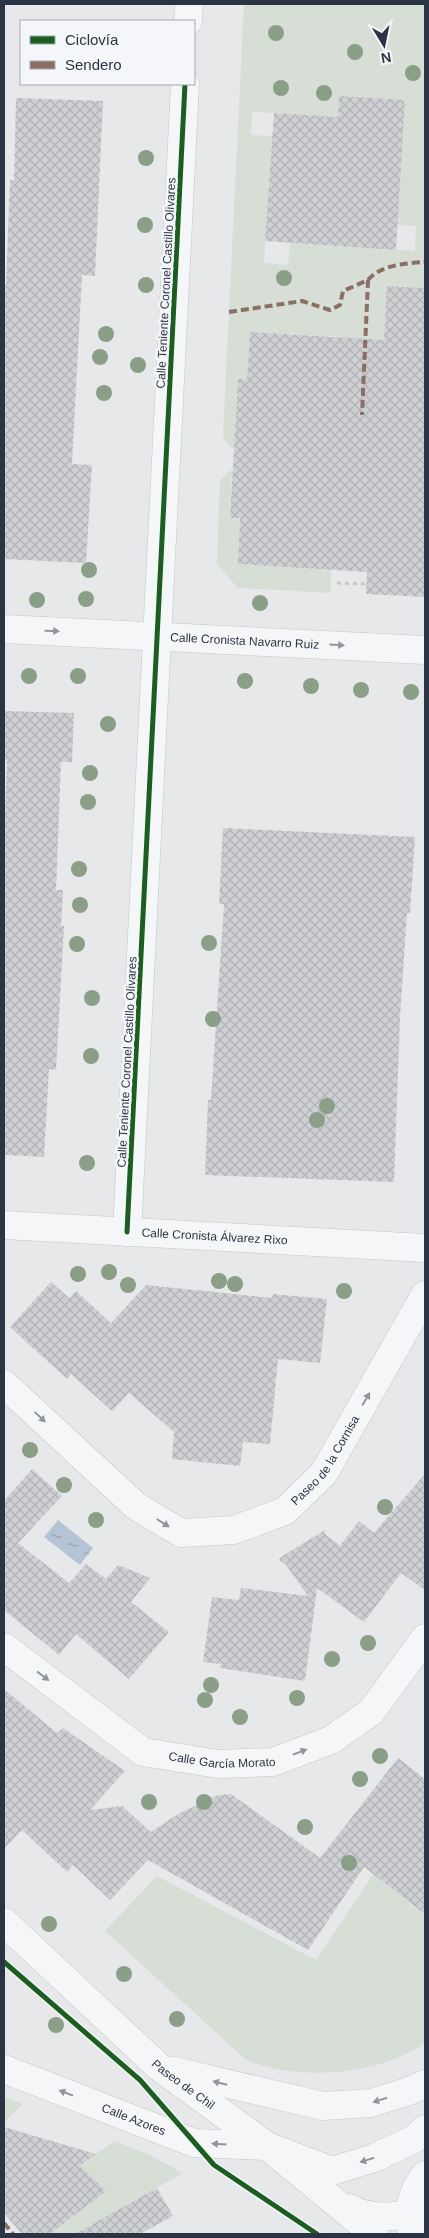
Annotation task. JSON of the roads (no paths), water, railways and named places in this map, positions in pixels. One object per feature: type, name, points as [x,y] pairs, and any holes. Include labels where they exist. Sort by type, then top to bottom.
[{"type":"street","points":[[188,20],[189,4]]},
{"type":"street","name":"Calle Teniente Coronel Castillo Olivares","points":[[128,1232],[186,85]]},
{"type":"street","name":"Calle Cronista Navarro Ruiz","points":[[4,629],[425,650]]},
{"type":"street","name":"Calle Cronista Álvarez Rixo","points":[[4,1225],[425,1248]]},
{"type":"street","name":"Paseo de la Cornisa","points":[[4,1384],[136,1506],[181,1534],[234,1530],[285,1511],[324,1473],[425,1295]]},
{"type":"street","name":"Calle García Morato","points":[[4,1647],[143,1752],[218,1764],[273,1762],[331,1740],[371,1712],[425,1638]]},
{"type":"street","name":"Paseo de Chil","points":[[4,1922],[159,2067],[267,2146],[374,2234]]},
{"type":"street","points":[[159,2067],[220,2084],[323,2106],[371,2103],[425,2084]]},
{"type":"street","name":"Calle Azores","points":[[4,2069],[194,2143],[267,2146]]},
{"type":"street","points":[[267,2146],[332,2171],[374,2158],[414,2139],[425,2129]]},
{"type":"street","points":[[324,2192],[361,2215],[416,2219],[414,2190],[425,2175]]},
{"type":"water","points":[[58,1520],[93,1548],[80,1565],[44,1537]]}]
